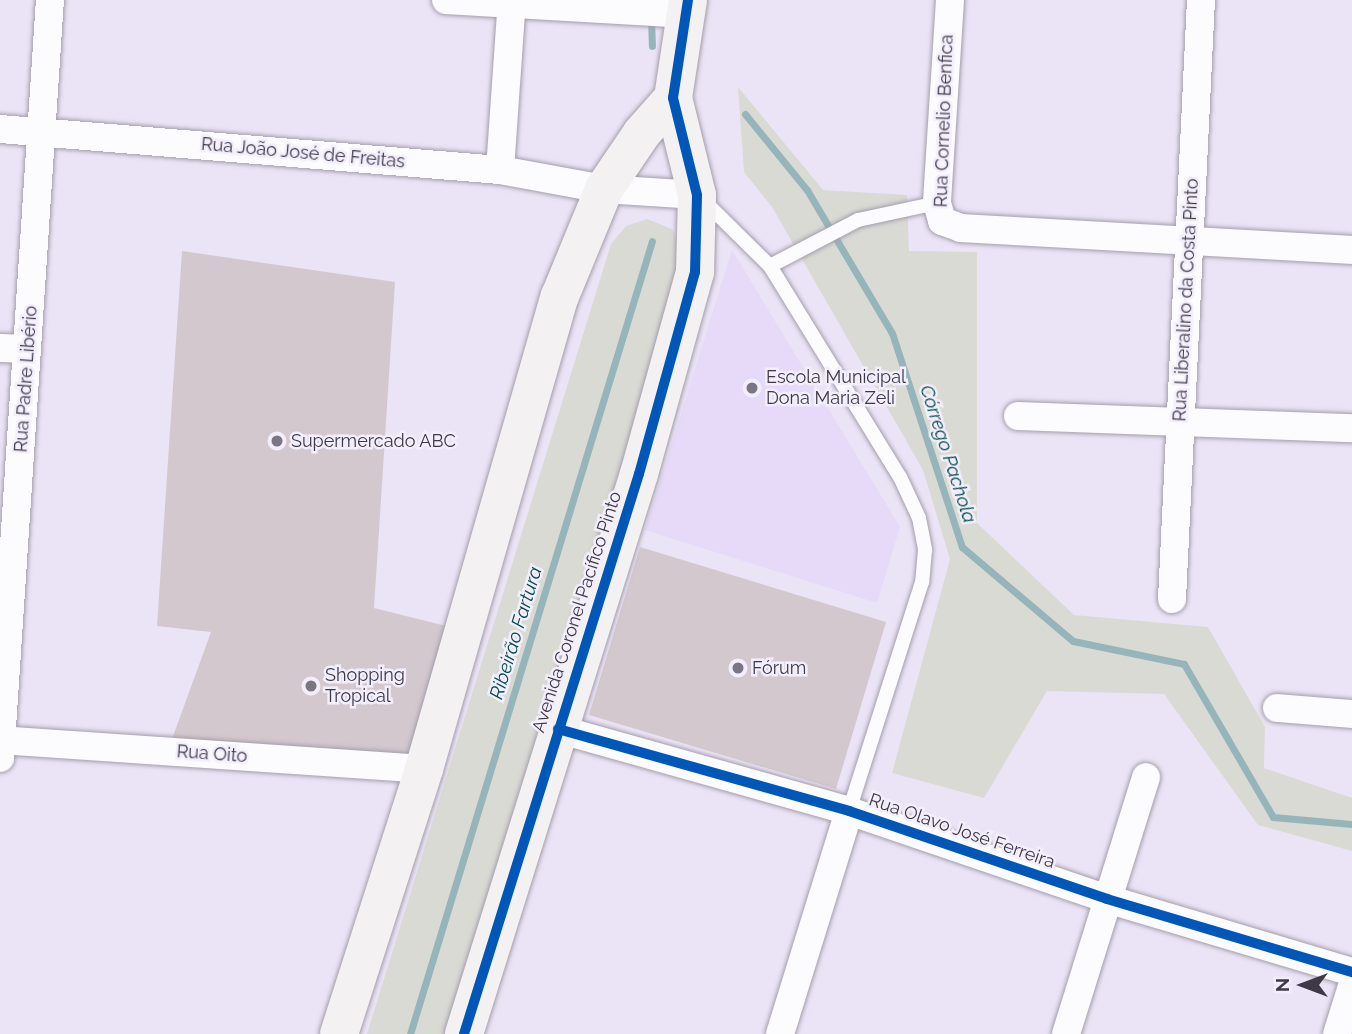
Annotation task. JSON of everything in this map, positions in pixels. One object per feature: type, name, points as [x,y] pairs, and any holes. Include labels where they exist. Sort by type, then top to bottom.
[{"type":"street","name":"Rua Padre Libério","points":[[0,746],[14,349],[44,132],[50,0]]},
{"type":"street","points":[[339,1034],[424,769],[560,296],[604,189],[642,133],[673,98],[681,9],[630,11],[446,0]]},
{"type":"street","name":"Rua Cornelio Benfica","points":[[950,0],[937,203],[942,221],[961,228],[1189,239]]},
{"type":"street","name":"Rua Liberalino da Costa Pinto","points":[[1172,599],[1201,0]]},
{"type":"street","points":[[500,170],[512,2]]},
{"type":"street","name":"Avenida Coronel Pacífico Pinto","points":[[464,1034],[639,474],[695,272],[696,195],[673,98]]},
{"type":"street","name":"Rua João José de Freitas","points":[[0,130],[500,170],[604,189],[696,195]]},
{"type":"street","points":[[1189,239],[1352,250]]},
{"type":"street","points":[[1018,416],[1352,428]]},
{"type":"street","points":[[1277,708],[1352,714]]},
{"type":"street","name":"Rua Olavo José Ferreira","points":[[558,729],[849,811],[1107,900],[1352,972]]},
{"type":"street","name":"Rua Oito","points":[[0,746],[424,769]]},
{"type":"street","points":[[1066,1034],[1146,777]]},
{"type":"street","points":[[780,1034],[849,811]]},
{"type":"street","points":[[1337,1034],[1352,986]]},
{"type":"lane","points":[[696,195],[757,249],[770,267],[900,477],[919,518],[925,550],[922,582],[849,811]]},
{"type":"lane","points":[[770,267],[802,246],[858,220],[937,203]]},
{"type":"shaded area","points":[[738,87],[823,190],[907,195],[909,251],[977,252],[977,523],[1074,615],[1208,627],[1265,727],[1264,768],[1352,798],[1352,851],[1258,825],[1164,694],[1047,691],[984,798],[892,773],[950,559],[923,470],[772,207],[744,172]]},
{"type":"shaded area","points":[[647,219],[672,229],[682,246],[684,263],[444,1034],[367,1034],[611,244],[626,226]]},
{"type":"shaded area","name":"Escola Municipal Dona Maria Zeli","points":[[732,250],[900,527],[877,603],[645,530]]},
{"type":"building","name":"Supermercado ABC","points":[[182,251],[395,282],[374,608],[450,627],[410,755],[172,739],[211,632],[157,626]]},
{"type":"building","name":"Fórum","points":[[640,547],[886,622],[836,789],[589,715]]},
{"type":"waterway","name":"Córrego Pachola","points":[[651,19],[652,46]]},
{"type":"waterway","name":"Córrego Pachola","points":[[745,114],[807,190],[892,333],[962,547],[1073,641],[1184,664],[1273,817],[1352,824]]},
{"type":"waterway","name":"Ribeirão Fartura","points":[[410,1034],[652,241]]},
{"type":"cycle path","points":[[464,1034],[639,474],[695,272],[697,195],[673,98],[688,0]]},
{"type":"cycle path","points":[[558,729],[849,811],[1107,899],[1352,972]]},
{"type":"place","name":"Escola Municipal Dona Maria Zeli","points":[[752,388]]},
{"type":"place","name":"Supermercado ABC","points":[[277,441]]},
{"type":"place","name":"Fórum","points":[[738,668]]},
{"type":"place","name":"Shopping Tropical","points":[[311,686]]}]
